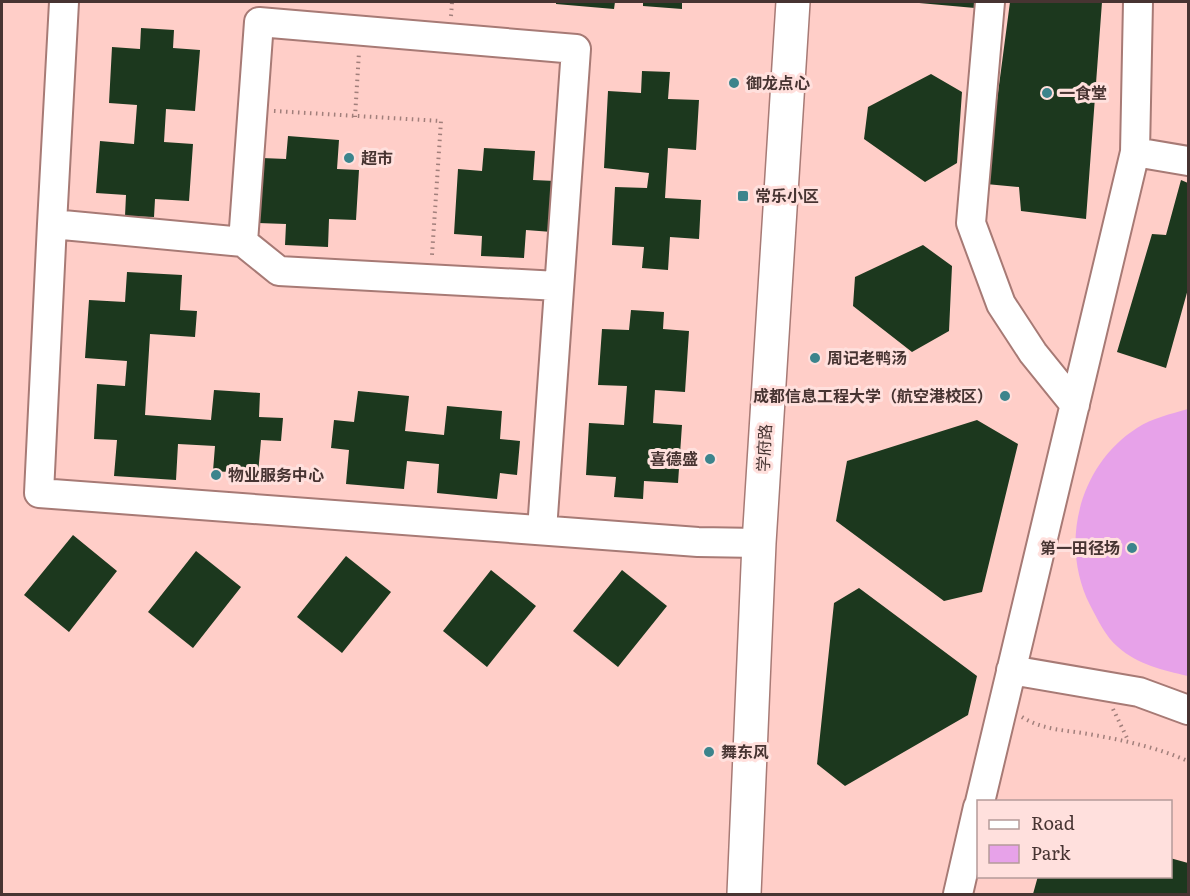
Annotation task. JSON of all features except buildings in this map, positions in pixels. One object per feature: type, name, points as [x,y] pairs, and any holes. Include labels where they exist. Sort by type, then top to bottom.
[{"type":"main road","name":"学府路","points":[[744,894],[759,543],[793,2]]},
{"type":"street","points":[[64,2],[39,493],[698,542],[759,543]]},
{"type":"street","points":[[990,2],[971,223],[1001,304],[1033,353],[1075,405]]},
{"type":"street","points":[[980,800],[1135,152],[1138,2]]},
{"type":"street","points":[[243,242],[259,22],[576,49],[542,530]]},
{"type":"street","points":[[1135,152],[1188,162]]},
{"type":"street","points":[[52,224],[243,242],[279,271],[558,286]]},
{"type":"street","points":[[1011,670],[1139,692],[1188,710]]},
{"type":"street","points":[[958,894],[977,811]]},
{"type":"path","points":[[355,117],[360,30]]},
{"type":"path","points":[[252,109],[441,121],[430,280]]},
{"type":"path","points":[[1003,703],[1033,724],[1128,741],[1166,751],[1188,761]]},
{"type":"green space","name":"第一田径场","points":[[1188,409],[1188,676],[1142,663],[1109,638],[1090,605],[1081,581],[1076,557],[1076,532],[1080,508],[1088,484],[1101,463],[1117,444],[1137,428],[1149,422]]},
{"type":"place","name":"御龙点心","points":[[734,83]]},
{"type":"place","name":"一食堂","points":[[1047,93]]},
{"type":"place","name":"超市","points":[[349,158]]},
{"type":"place","name":"常乐小区","points":[[743,196]]},
{"type":"place","name":"周记老鸭汤","points":[[815,358]]},
{"type":"place","name":"成都信息工程大学（航空港校区）","points":[[1005,396]]},
{"type":"place","name":"喜德盛","points":[[710,459]]},
{"type":"place","name":"物业服务中心","points":[[216,475]]},
{"type":"place","name":"第一田径场","points":[[1132,548]]},
{"type":"place","name":"舞东风","points":[[709,752]]}]
